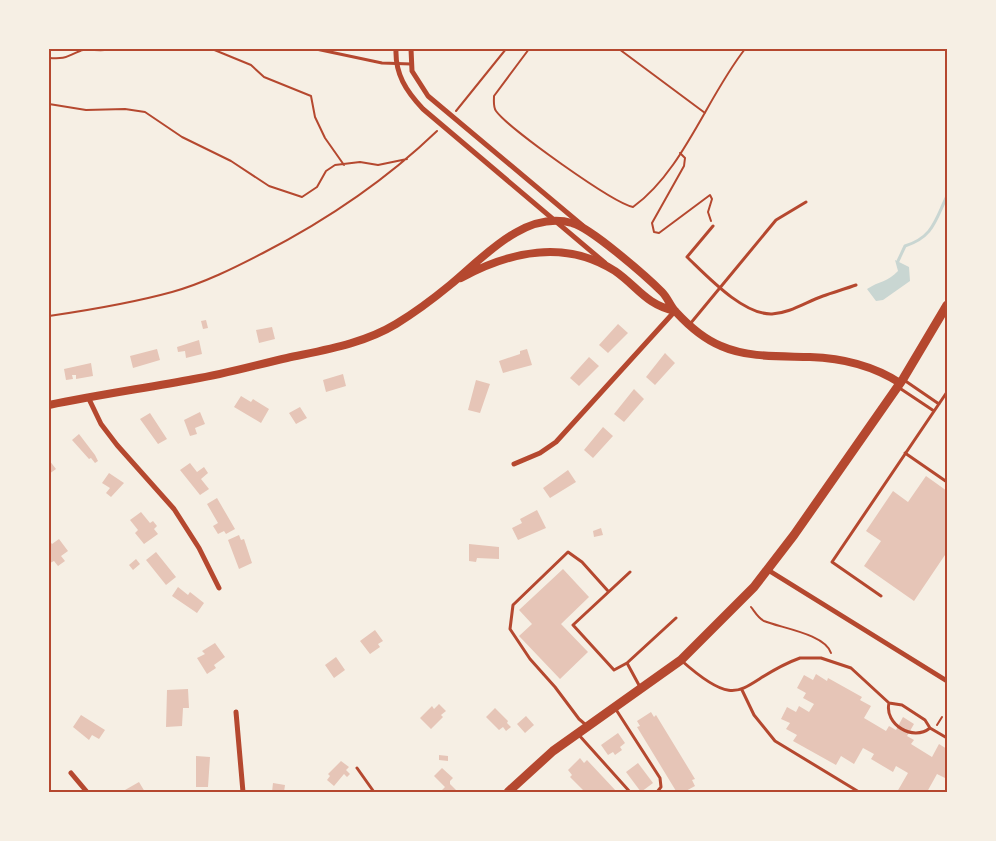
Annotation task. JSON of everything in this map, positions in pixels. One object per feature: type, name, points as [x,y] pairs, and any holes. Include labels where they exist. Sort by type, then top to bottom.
[{"type":"main road","points":[[508,792],[553,750],[682,660],[740,603],[768,570],[900,383],[947,305]]},
{"type":"street","points":[[396,49],[396,64],[401,80],[411,96],[441,126],[657,307],[675,311]]},
{"type":"street","points":[[411,49],[411,64],[415,78],[423,90],[664,294],[675,311],[711,341],[732,350],[756,354],[849,361],[872,367],[900,383]]},
{"type":"street","points":[[49,405],[196,379],[354,342],[397,323],[451,284],[480,257],[513,234],[533,225],[555,221],[566,221],[586,228]]},
{"type":"street","points":[[451,284],[495,261],[517,255],[540,252],[572,255],[614,271]]},
{"type":"street","points":[[514,464],[540,453],[556,442],[675,311]]},
{"type":"street","points":[[88,397],[101,424],[117,445],[174,509],[199,548],[219,588]]},
{"type":"street","points":[[768,570],[947,681]]},
{"type":"street","points":[[236,712],[243,792]]},
{"type":"street","points":[[71,773],[87,792]]},
{"type":"lane","points":[[316,49],[396,64],[411,64]]},
{"type":"lane","points":[[690,324],[776,220],[806,202]]},
{"type":"lane","points":[[713,226],[687,257],[721,288],[746,305],[771,314],[788,310],[822,296],[856,286]]},
{"type":"lane","points":[[900,383],[939,404]]},
{"type":"lane","points":[[900,383],[934,411]]},
{"type":"lane","points":[[881,596],[832,562],[947,392]]},
{"type":"lane","points":[[905,453],[947,482]]},
{"type":"lane","points":[[588,726],[579,719],[555,687],[530,659],[510,629],[513,605],[568,552],[582,562],[608,591]]},
{"type":"lane","points":[[630,572],[573,625],[614,670],[627,664],[676,618]]},
{"type":"lane","points":[[682,660],[713,686],[724,690],[742,690],[791,662],[811,656],[832,660],[851,668],[889,703],[902,705],[925,720],[930,728],[947,738]]},
{"type":"lane","points":[[627,664],[642,689]]},
{"type":"lane","points":[[742,690],[754,715],[775,741],[859,792]]},
{"type":"lane","points":[[889,703],[887,711],[897,726],[914,734],[924,733],[930,728]]},
{"type":"lane","points":[[615,708],[660,778],[661,787],[657,792]]},
{"type":"lane","points":[[577,733],[630,792]]},
{"type":"lane","points":[[357,768],[374,792]]},
{"type":"path","points":[[49,58],[64,59],[82,50],[104,51],[113,49]]},
{"type":"path","points":[[212,49],[251,65],[264,77],[311,96],[315,117],[325,138],[344,165]]},
{"type":"path","points":[[452,116],[475,91],[506,49]]},
{"type":"path","points":[[529,49],[494,96],[496,111],[519,132],[593,185],[634,207],[649,195],[680,153],[745,49]]},
{"type":"path","points":[[619,49],[705,113]]},
{"type":"path","points":[[49,104],[86,110],[125,109],[145,112],[182,137],[231,161],[270,186],[302,197],[317,187],[326,172],[335,165],[360,162],[378,165],[408,158]]},
{"type":"path","points":[[49,316],[114,306],[174,292],[232,269],[305,231],[364,194],[408,158],[441,126]]},
{"type":"path","points":[[680,153],[685,158],[684,166],[652,223],[654,232],[659,233],[710,195],[712,199],[708,212],[713,226]]},
{"type":"path","points":[[751,607],[763,621],[811,637],[825,644],[831,653]]},
{"type":"path","points":[[942,717],[937,725],[942,728]]},
{"type":"shaded area","points":[[895,260],[909,267],[910,281],[883,300],[876,301],[867,289],[891,277],[898,271]]},
{"type":"building","points":[[206,320],[208,328],[203,329],[201,321]]},
{"type":"building","points":[[618,324],[628,333],[608,353],[599,345]]},
{"type":"building","points":[[272,327],[275,339],[259,343],[256,330]]},
{"type":"building","points":[[199,340],[202,354],[186,358],[185,351],[178,352],[177,347]]},
{"type":"building","points":[[157,349],[160,360],[133,368],[130,356]]},
{"type":"building","points":[[527,349],[532,365],[503,373],[499,361],[520,354],[520,351]]},
{"type":"building","points":[[665,353],[675,363],[655,385],[646,377]]},
{"type":"building","points":[[589,357],[599,366],[579,386],[570,378]]},
{"type":"building","points":[[91,363],[93,376],[76,379],[76,375],[72,375],[73,379],[66,380],[64,369]]},
{"type":"building","points":[[343,374],[346,386],[326,392],[323,380]]},
{"type":"building","points":[[476,380],[490,384],[480,413],[468,410]]},
{"type":"building","points":[[634,389],[644,399],[624,422],[614,414]]},
{"type":"building","points":[[241,396],[251,402],[253,399],[269,409],[261,423],[234,407]]},
{"type":"building","points":[[300,407],[307,418],[296,424],[289,413]]},
{"type":"building","points":[[200,412],[205,424],[195,428],[197,434],[190,436],[184,420]]},
{"type":"building","points":[[150,413],[167,439],[158,444],[140,419]]},
{"type":"building","points":[[603,427],[613,436],[593,458],[584,450]]},
{"type":"building","points":[[79,434],[95,455],[98,461],[95,463],[72,440]]},
{"type":"building","points":[[49,460],[56,469],[49,474]]},
{"type":"building","points":[[190,463],[197,472],[204,467],[208,473],[201,479],[209,489],[200,495],[180,470]]},
{"type":"building","points":[[568,470],[576,482],[550,498],[543,488]]},
{"type":"building","points":[[109,473],[124,483],[111,497],[106,493],[110,488],[102,483]]},
{"type":"building","points":[[926,476],[947,491],[947,552],[914,601],[864,566],[881,541],[866,531],[893,491],[908,502]]},
{"type":"building","points":[[217,498],[235,529],[226,534],[224,531],[218,534],[213,526],[218,523],[207,504]]},
{"type":"building","points":[[537,510],[546,528],[518,540],[512,528],[522,523],[520,519]]},
{"type":"building","points":[[141,512],[150,523],[153,521],[157,526],[154,529],[158,534],[144,544],[135,533],[138,530],[130,520]]},
{"type":"building","points":[[601,528],[603,535],[594,537],[593,531]]},
{"type":"building","points":[[239,535],[241,540],[244,539],[252,563],[239,569],[228,540]]},
{"type":"building","points":[[59,539],[68,551],[61,556],[65,561],[58,566],[54,561],[50,563],[49,561],[49,540],[52,544]]},
{"type":"building","points":[[469,544],[499,547],[499,559],[477,558],[476,562],[469,561]]},
{"type":"building","points":[[156,552],[176,577],[166,585],[146,560]]},
{"type":"building","points":[[136,559],[140,564],[133,570],[129,565]]},
{"type":"building","points":[[563,569],[589,597],[561,624],[588,652],[560,679],[519,636],[532,624],[519,610]]},
{"type":"building","points":[[178,587],[188,595],[190,592],[204,603],[197,613],[172,596]]},
{"type":"building","points":[[375,630],[383,641],[378,644],[380,647],[370,654],[360,641]]},
{"type":"building","points":[[215,643],[225,657],[214,665],[216,668],[207,674],[197,658],[205,654],[202,651]]},
{"type":"building","points":[[336,657],[345,670],[334,678],[325,665]]},
{"type":"building","points":[[816,674],[827,681],[828,678],[862,697],[860,700],[871,706],[864,718],[886,731],[889,726],[896,730],[903,717],[914,724],[907,736],[914,740],[911,744],[932,757],[939,744],[947,749],[947,779],[937,774],[927,792],[897,792],[908,773],[896,766],[893,772],[871,759],[874,754],[863,748],[854,764],[841,756],[836,765],[793,741],[797,735],[786,729],[790,723],[781,719],[787,707],[796,712],[799,706],[809,712],[814,704],[803,698],[806,693],[797,688],[804,675],[813,680]]},
{"type":"building","points":[[188,689],[189,708],[183,708],[182,726],[166,727],[167,690]]},
{"type":"building","points":[[439,704],[446,711],[441,715],[443,717],[431,729],[420,718],[432,706],[434,709]]},
{"type":"building","points":[[495,708],[508,721],[507,723],[511,727],[506,731],[503,727],[499,730],[486,717]]},
{"type":"building","points":[[651,712],[654,717],[656,715],[695,779],[692,780],[695,786],[684,792],[676,791],[637,727],[640,726],[637,721]]},
{"type":"building","points":[[81,715],[105,730],[99,739],[92,735],[89,740],[73,727]]},
{"type":"building","points":[[526,716],[534,725],[525,733],[517,724]]},
{"type":"building","points":[[618,733],[625,743],[620,747],[622,750],[615,755],[613,752],[608,755],[601,745]]},
{"type":"building","points":[[439,755],[448,756],[448,761],[439,760]]},
{"type":"building","points":[[196,756],[210,757],[208,787],[196,787]]},
{"type":"building","points":[[580,758],[584,763],[587,760],[617,792],[585,792],[570,777],[572,775],[568,770]]},
{"type":"building","points":[[341,761],[349,767],[346,770],[350,774],[347,777],[344,774],[334,786],[327,780],[330,776],[328,774]]},
{"type":"building","points":[[638,763],[653,783],[641,792],[626,772]]},
{"type":"building","points":[[442,768],[453,778],[450,784],[458,792],[440,792],[445,787],[434,776]]},
{"type":"building","points":[[139,782],[145,792],[127,792],[125,790]]},
{"type":"building","points":[[273,783],[285,785],[284,792],[272,792]]},
{"type":"waterway","points":[[898,261],[905,246],[922,238],[932,227],[947,196]]}]
